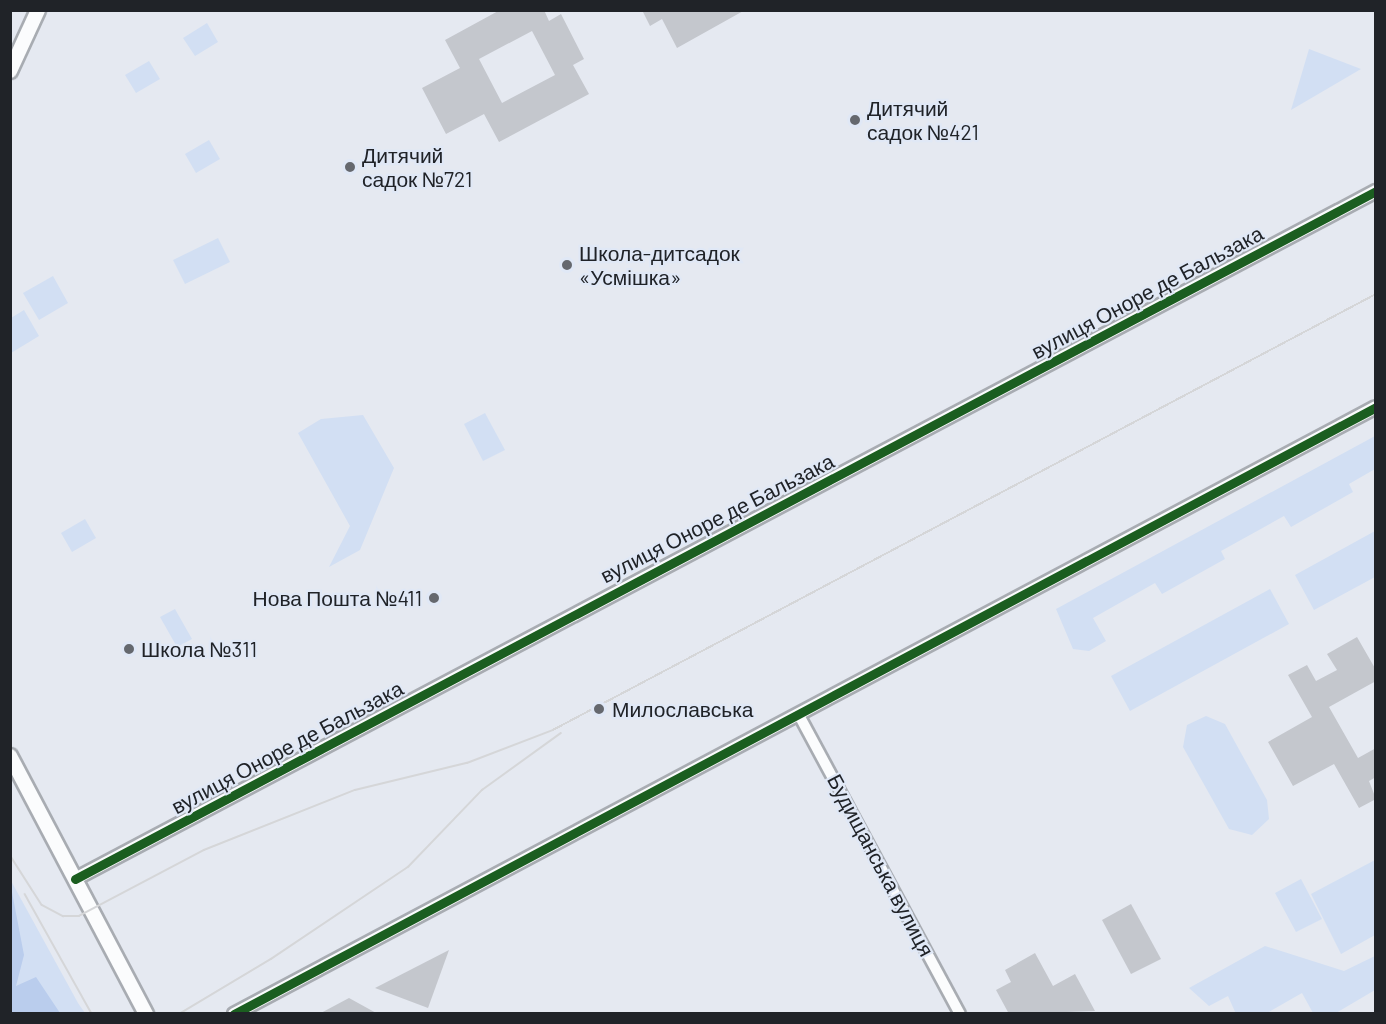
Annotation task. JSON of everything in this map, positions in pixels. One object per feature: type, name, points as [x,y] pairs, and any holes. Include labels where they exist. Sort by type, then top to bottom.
[{"type":"main road","points":[[10,71],[38,10]]},
{"type":"main road","points":[[10,756],[146,1014]]},
{"type":"street","name":"вулиця Оноре де Бальзака","points":[[75,879],[1376,192]]},
{"type":"street","points":[[234,1014],[800,717],[1376,407]]},
{"type":"street","name":"Будищанська вулиця","points":[[800,717],[960,1014]]},
{"type":"shaded area","points":[[207,23],[218,42],[195,56],[183,38]]},
{"type":"shaded area","points":[[1309,49],[1361,69],[1291,110]]},
{"type":"shaded area","points":[[149,61],[160,79],[136,93],[125,75]]},
{"type":"shaded area","points":[[209,140],[220,159],[196,173],[185,154]]},
{"type":"shaded area","points":[[218,238],[230,262],[185,284],[173,260]]},
{"type":"shaded area","points":[[53,276],[68,303],[39,320],[23,293]]},
{"type":"shaded area","points":[[24,310],[39,336],[11,353],[11,318]]},
{"type":"shaded area","points":[[485,413],[505,450],[483,461],[464,424]]},
{"type":"shaded area","points":[[363,415],[394,468],[360,550],[329,567],[350,526],[298,433],[321,419]]},
{"type":"shaded area","points":[[1375,436],[1375,469],[1349,484],[1353,492],[1291,527],[1284,516],[1221,551],[1225,559],[1162,594],[1155,583],[1093,618],[1106,641],[1089,651],[1073,649],[1056,609]]},
{"type":"shaded area","points":[[85,519],[96,538],[72,552],[61,533]]},
{"type":"shaded area","points":[[1375,531],[1375,577],[1314,610],[1295,575]]},
{"type":"shaded area","points":[[1270,589],[1289,624],[1130,711],[1111,676]]},
{"type":"shaded area","points":[[175,609],[192,639],[177,647],[160,617]]},
{"type":"shaded area","points":[[1206,716],[1225,724],[1267,800],[1269,819],[1252,835],[1229,829],[1183,747],[1187,725]]},
{"type":"shaded area","points":[[1375,860],[1375,935],[1341,954],[1311,894]]},
{"type":"shaded area","points":[[10,879],[78,1003],[85,1013],[11,1013]]},
{"type":"shaded area","points":[[1301,879],[1322,919],[1296,932],[1275,893]]},
{"type":"shaded area","points":[[11,887],[24,955],[16,986],[36,977],[60,1013],[11,1013]]},
{"type":"shaded area","points":[[1265,946],[1344,971],[1375,956],[1375,990],[1336,1013],[1313,1013],[1302,993],[1267,1013],[1236,1014],[1228,996],[1209,1006],[1189,988]]},
{"type":"building","points":[[500,10],[544,10],[549,21],[561,14],[584,59],[573,65],[589,94],[499,142],[484,114],[446,134],[422,88],[460,68],[445,40]],"holes":[[[532,31],[555,75],[502,103],[479,59]]]},
{"type":"building","points":[[642,10],[745,10],[677,48],[662,19],[650,26]]},
{"type":"building","points":[[1357,637],[1376,670],[1376,681],[1329,707],[1358,758],[1376,748],[1376,777],[1369,781],[1376,799],[1359,808],[1334,764],[1293,786],[1268,742],[1312,717],[1288,675],[1307,665],[1316,681],[1337,670],[1327,654]]},
{"type":"building","points":[[1131,904],[1161,959],[1131,974],[1102,920]]},
{"type":"building","points":[[449,950],[428,1008],[375,988]]},
{"type":"building","points":[[1035,953],[1053,986],[1075,974],[1095,1011],[1009,1014],[996,990],[1011,982],[1005,970]]},
{"type":"building","points":[[349,998],[378,1014],[319,1014]]},
{"type":"tram line","points":[[10,855],[42,905],[63,916],[79,916],[204,850],[355,790],[467,763],[553,730],[1376,294]]},
{"type":"tram line","points":[[179,1014],[271,959],[408,867],[482,790],[561,733]]},
{"type":"tram line","points":[[25,894],[92,1014]]},
{"type":"cycle path","points":[[75,879],[1376,191]]},
{"type":"cycle path","points":[[234,1014],[1376,407]]},
{"type":"place","name":"Дитячий садок №421","points":[[855,120]]},
{"type":"place","name":"Дитячий садок №721","points":[[350,167]]},
{"type":"place","name":"Школа-дитсадок «Усмішка»","points":[[567,265]]},
{"type":"place","name":"Нова Пошта №411","points":[[434,598]]},
{"type":"place","name":"Школа №311","points":[[129,649]]},
{"type":"place","name":"Милославська","points":[[599,709]]}]
